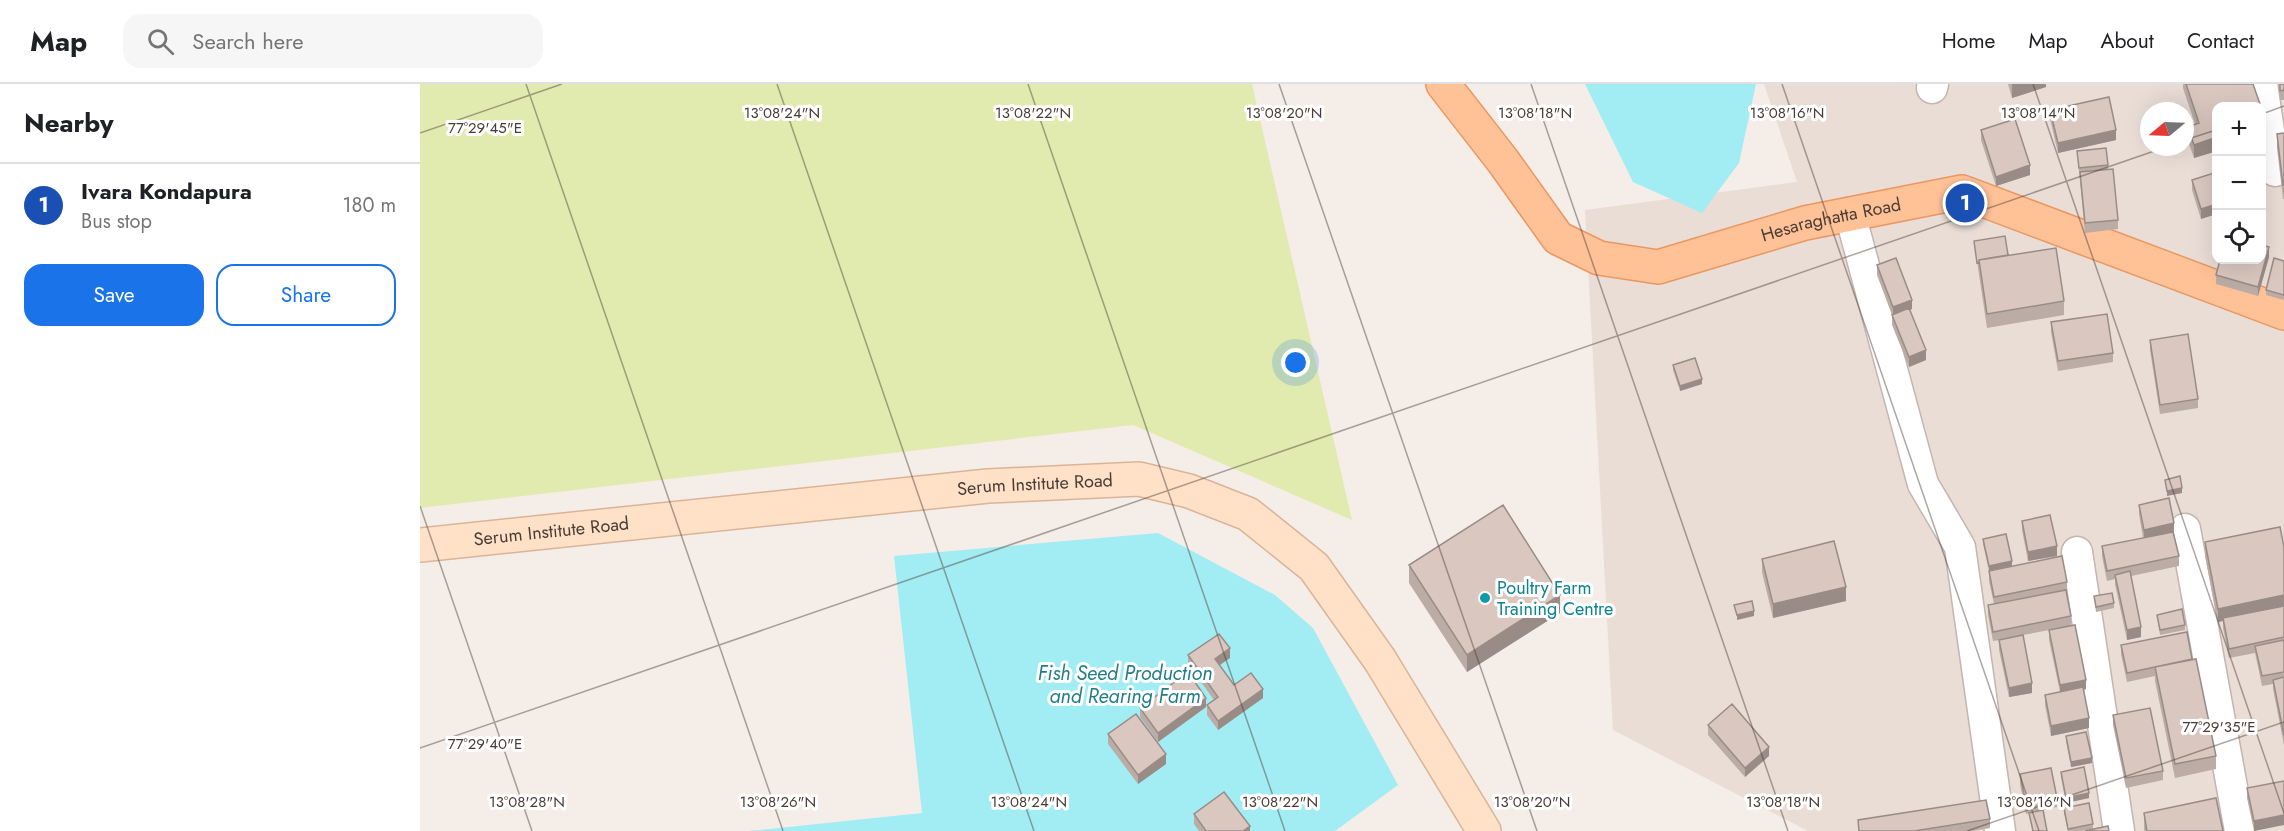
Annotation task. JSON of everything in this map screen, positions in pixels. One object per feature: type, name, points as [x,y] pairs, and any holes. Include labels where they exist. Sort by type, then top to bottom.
[{"type":"main road","name":"Hesaraghatta Road","points":[[1443,84],[1503,161],[1558,238],[1599,258],[1658,267],[1805,223],[1962,192],[2284,313]]},
{"type":"main road","name":"Serum Institute Road","points":[[420,545],[988,486],[1139,479],[1189,491],[1248,514],[1314,567],[1380,660],[1484,831]]},
{"type":"street","points":[[2262,84],[2275,171]]},
{"type":"street","points":[[1850,214],[1923,484],[1960,547],[2000,831]]},
{"type":"street","points":[[2185,529],[2240,831]]},
{"type":"street","points":[[2077,552],[2119,831]]},
{"type":"shaded area","points":[[1764,84],[2284,84],[2284,831],[1808,831],[1613,730],[1585,210],[1797,182]]},
{"type":"green space","points":[[420,84],[1252,84],[1352,520],[1133,425],[420,508]]},
{"type":"water","points":[[1585,84],[1756,84],[1739,163],[1702,213],[1633,182]]},
{"type":"water","name":"Fish Seed Production and Rearing Farm","points":[[1158,533],[1275,595],[1313,628],[1398,785],[1335,831],[749,831],[922,813],[894,556]]},
{"type":"building","points":[[2186,84],[2253,84],[2259,102],[2212,102],[2212,139],[2194,145],[2194,125],[2199,123],[2194,102],[2192,102]]},
{"type":"building","points":[[2280,84],[2284,84],[2284,90],[2280,91]]},
{"type":"building","points":[[2109,97],[2116,130],[2058,143],[2050,110]]},
{"type":"building","points":[[2015,119],[2030,165],[1996,177],[1981,130]]},
{"type":"building","points":[[2284,133],[2284,185],[2283,185],[2277,134]]},
{"type":"building","points":[[2106,148],[2108,165],[2079,168],[2077,151]]},
{"type":"building","points":[[2113,169],[2118,220],[2085,223],[2080,172]]},
{"type":"building","points":[[2212,174],[2212,206],[2201,209],[2192,180]]},
{"type":"building","points":[[2005,236],[2008,255],[1979,260],[1977,263],[1974,241]]},
{"type":"building","points":[[2056,248],[2064,301],[1987,314],[1979,260]]},
{"type":"building","points":[[1896,258],[1912,300],[1893,307],[1877,265]]},
{"type":"building","points":[[2274,258],[2284,261],[2284,295],[2266,290]]},
{"type":"building","points":[[2219,264],[2264,264],[2258,287],[2216,275]]},
{"type":"building","points":[[1909,308],[1926,350],[1909,357],[1892,315]]},
{"type":"building","points":[[2107,314],[2113,353],[2058,361],[2051,322]]},
{"type":"building","points":[[2188,334],[2198,399],[2160,405],[2150,340]]},
{"type":"building","points":[[1695,358],[1702,379],[1680,386],[1673,365]]},
{"type":"building","points":[[2180,476],[2182,488],[2167,491],[2165,480]]},
{"type":"building","points":[[2169,498],[2174,523],[2144,530],[2139,505]]},
{"type":"building","name":"Poultry Farm Training Centre","points":[[1503,505],[1560,595],[1467,655],[1409,565]]},
{"type":"building","points":[[2050,515],[2057,546],[2028,552],[2022,521]]},
{"type":"building","points":[[2280,527],[2284,547],[2284,595],[2218,609],[2205,542]]},
{"type":"building","points":[[2173,532],[2179,556],[2107,571],[2102,546]]},
{"type":"building","points":[[2006,534],[2012,561],[1989,566],[1983,539]]},
{"type":"building","points":[[1834,541],[1846,587],[1773,604],[1762,559]]},
{"type":"building","points":[[2062,556],[2067,582],[1994,597],[1989,571]]},
{"type":"building","points":[[2130,571],[2141,627],[2127,630],[2115,575]]},
{"type":"building","points":[[2066,590],[2071,616],[1993,632],[1988,605]]},
{"type":"building","points":[[2112,593],[2114,603],[2096,607],[2094,596]]},
{"type":"building","points":[[1752,601],[1754,611],[1737,615],[1734,605]]},
{"type":"building","points":[[2284,606],[2284,637],[2229,649],[2223,618]]},
{"type":"building","points":[[2182,609],[2185,625],[2160,630],[2157,615]]},
{"type":"building","points":[[2075,625],[2086,680],[2060,685],[2049,630]]},
{"type":"building","points":[[2187,632],[2192,659],[2127,673],[2121,645]]},
{"type":"building","points":[[1219,634],[1230,648],[1215,659],[1234,685],[1251,673],[1263,689],[1218,721],[1207,705],[1218,697],[1188,655]]},
{"type":"building","points":[[2023,635],[2032,683],[2009,688],[1999,640]]},
{"type":"building","points":[[2284,640],[2284,672],[2262,676],[2255,646]]},
{"type":"building","points":[[2196,659],[2216,756],[2175,764],[2155,667]]},
{"type":"building","points":[[1188,672],[1206,698],[1158,733],[1140,708]]},
{"type":"building","points":[[2284,677],[2284,735],[2273,680]]},
{"type":"building","points":[[2083,687],[2089,718],[2051,726],[2045,695]]},
{"type":"building","points":[[1732,704],[1769,747],[1745,768],[1708,725]]},
{"type":"building","points":[[2150,708],[2163,771],[2126,778],[2113,715]]},
{"type":"building","points":[[1136,714],[1166,754],[1138,775],[1108,734]]},
{"type":"building","points":[[2086,732],[2092,758],[2071,762],[2066,736]]},
{"type":"building","points":[[2084,767],[2089,793],[2066,798],[2061,772]]},
{"type":"building","points":[[2051,768],[2057,798],[2026,804],[2020,774]]},
{"type":"building","points":[[2284,781],[2284,815],[2254,821],[2247,788]]},
{"type":"building","points":[[1224,792],[1250,826],[1243,831],[1206,831],[1194,814]]},
{"type":"building","points":[[2216,798],[2223,831],[2147,831],[2144,813]]},
{"type":"building","points":[[1986,800],[1990,819],[1914,831],[1859,831],[1858,820]]},
{"type":"building","points":[[2089,803],[2093,824],[2068,829],[2064,808]]},
{"type":"building","points":[[2043,810],[2047,831],[2033,831],[2029,813]]},
{"type":"building","points":[[2108,826],[2109,831],[2085,831]]},
{"type":"place","name":"Ivara Kondapura","points":[[1965,203]]},
{"type":"place","name":"Poultry Farm Training Centre","points":[[1485,598]]}]
